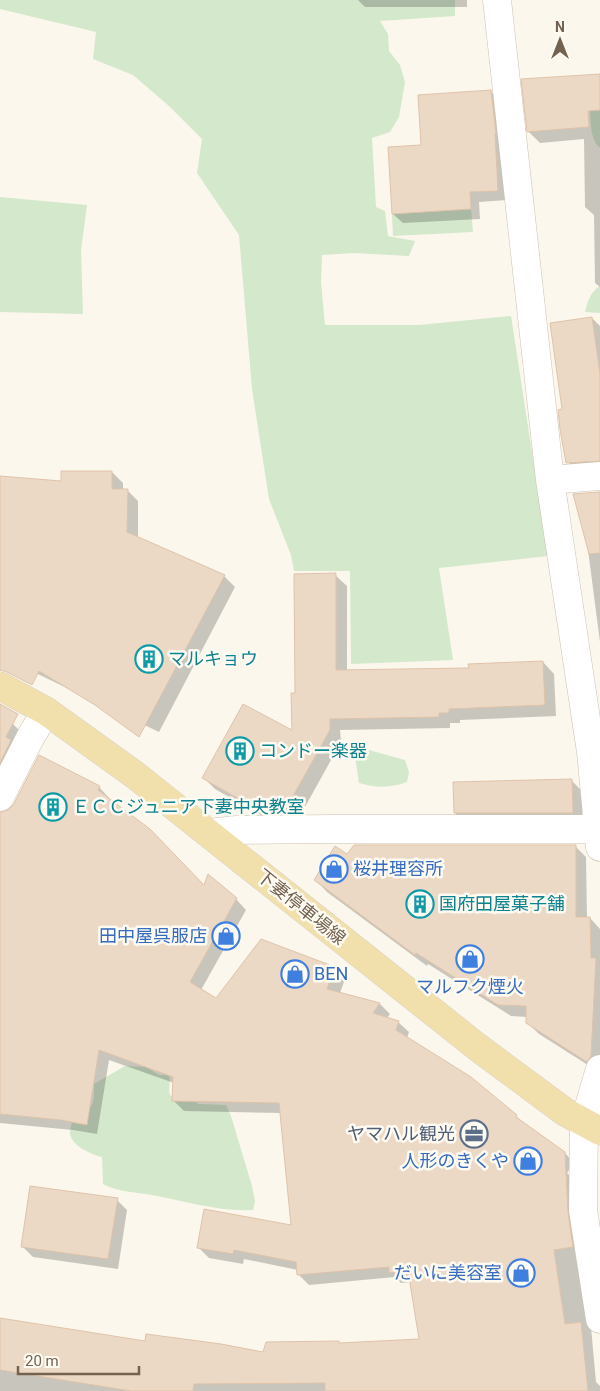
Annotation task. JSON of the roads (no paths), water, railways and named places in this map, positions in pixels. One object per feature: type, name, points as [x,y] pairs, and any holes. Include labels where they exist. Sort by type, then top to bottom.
[{"type":"main road","name":"下妻停車場線","points":[[0,686],[46,711],[135,775],[476,1046],[565,1112],[592,1127]]},
{"type":"street","points":[[209,833],[237,830],[334,829],[599,838],[591,752],[550,480],[497,0]]},
{"type":"street","points":[[550,480],[600,476]]},
{"type":"street","points":[[0,797],[46,711]]},
{"type":"street","points":[[600,1069],[583,1210],[600,1320]]},
{"type":"place","name":"マルキョウ","points":[[149,659]]},
{"type":"place","name":"コンドー楽器","points":[[240,751]]},
{"type":"place","name":"ＥＣＣジュニア下妻中央教室","points":[[53,807]]},
{"type":"place","name":"桜井理容所","points":[[334,869]]},
{"type":"place","name":"国府田屋菓子舗","points":[[420,904]]},
{"type":"place","name":"田中屋呉服店","points":[[226,936]]},
{"type":"place","name":"マルフク煙火","points":[[470,959]]},
{"type":"place","name":"BEN","points":[[295,974]]},
{"type":"place","name":"ヤマハル観光","points":[[474,1134]]},
{"type":"place","name":"人形のきくや","points":[[528,1161]]},
{"type":"place","name":"だいに美容室","points":[[521,1273]]}]
